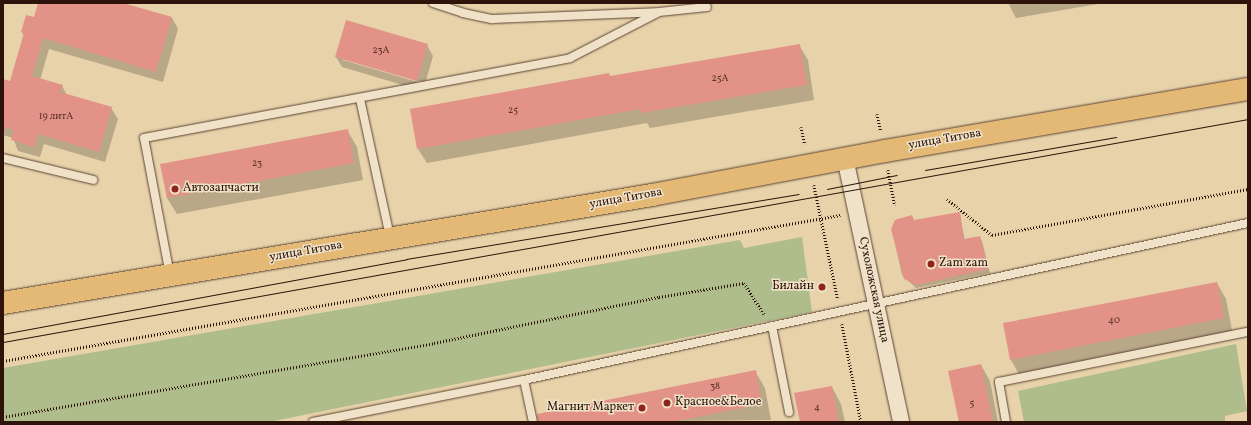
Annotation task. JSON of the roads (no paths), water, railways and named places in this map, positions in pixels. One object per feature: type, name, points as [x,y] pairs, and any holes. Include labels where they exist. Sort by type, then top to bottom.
[{"type":"main road","name":"улица Титова","points":[[3,303],[652,195],[809,164],[1248,89]]},
{"type":"street","name":"Сухоложская улица","points":[[845,158],[901,422]]},
{"type":"lane","points":[[433,3],[463,13],[492,19],[659,12],[707,7]]},
{"type":"lane","points":[[170,276],[144,138],[360,99],[570,58],[659,12]]},
{"type":"lane","points":[[360,99],[390,238]]},
{"type":"lane","points":[[3,158],[93,180]]},
{"type":"lane","points":[[313,422],[524,380],[1248,223]]},
{"type":"lane","points":[[772,326],[789,412]]},
{"type":"lane","points":[[1006,422],[999,382],[1248,332]]},
{"type":"lane","points":[[524,380],[532,422]]},
{"type":"tram line","points":[[3,342],[1248,119]]},
{"type":"tram line","points":[[925,170],[1116,137]]},
{"type":"tram line","points":[[827,189],[897,175]]},
{"type":"tram line","points":[[3,334],[406,259],[799,194]]},
{"type":"place","name":"Автозапчасти","points":[[175,189]]},
{"type":"place","name":"Zam zam","points":[[931,264]]},
{"type":"place","name":"Билайн","points":[[822,287]]},
{"type":"place","name":"Красное&Белое","points":[[667,403]]},
{"type":"place","name":"Магнит Маркет","points":[[642,408]]}]
